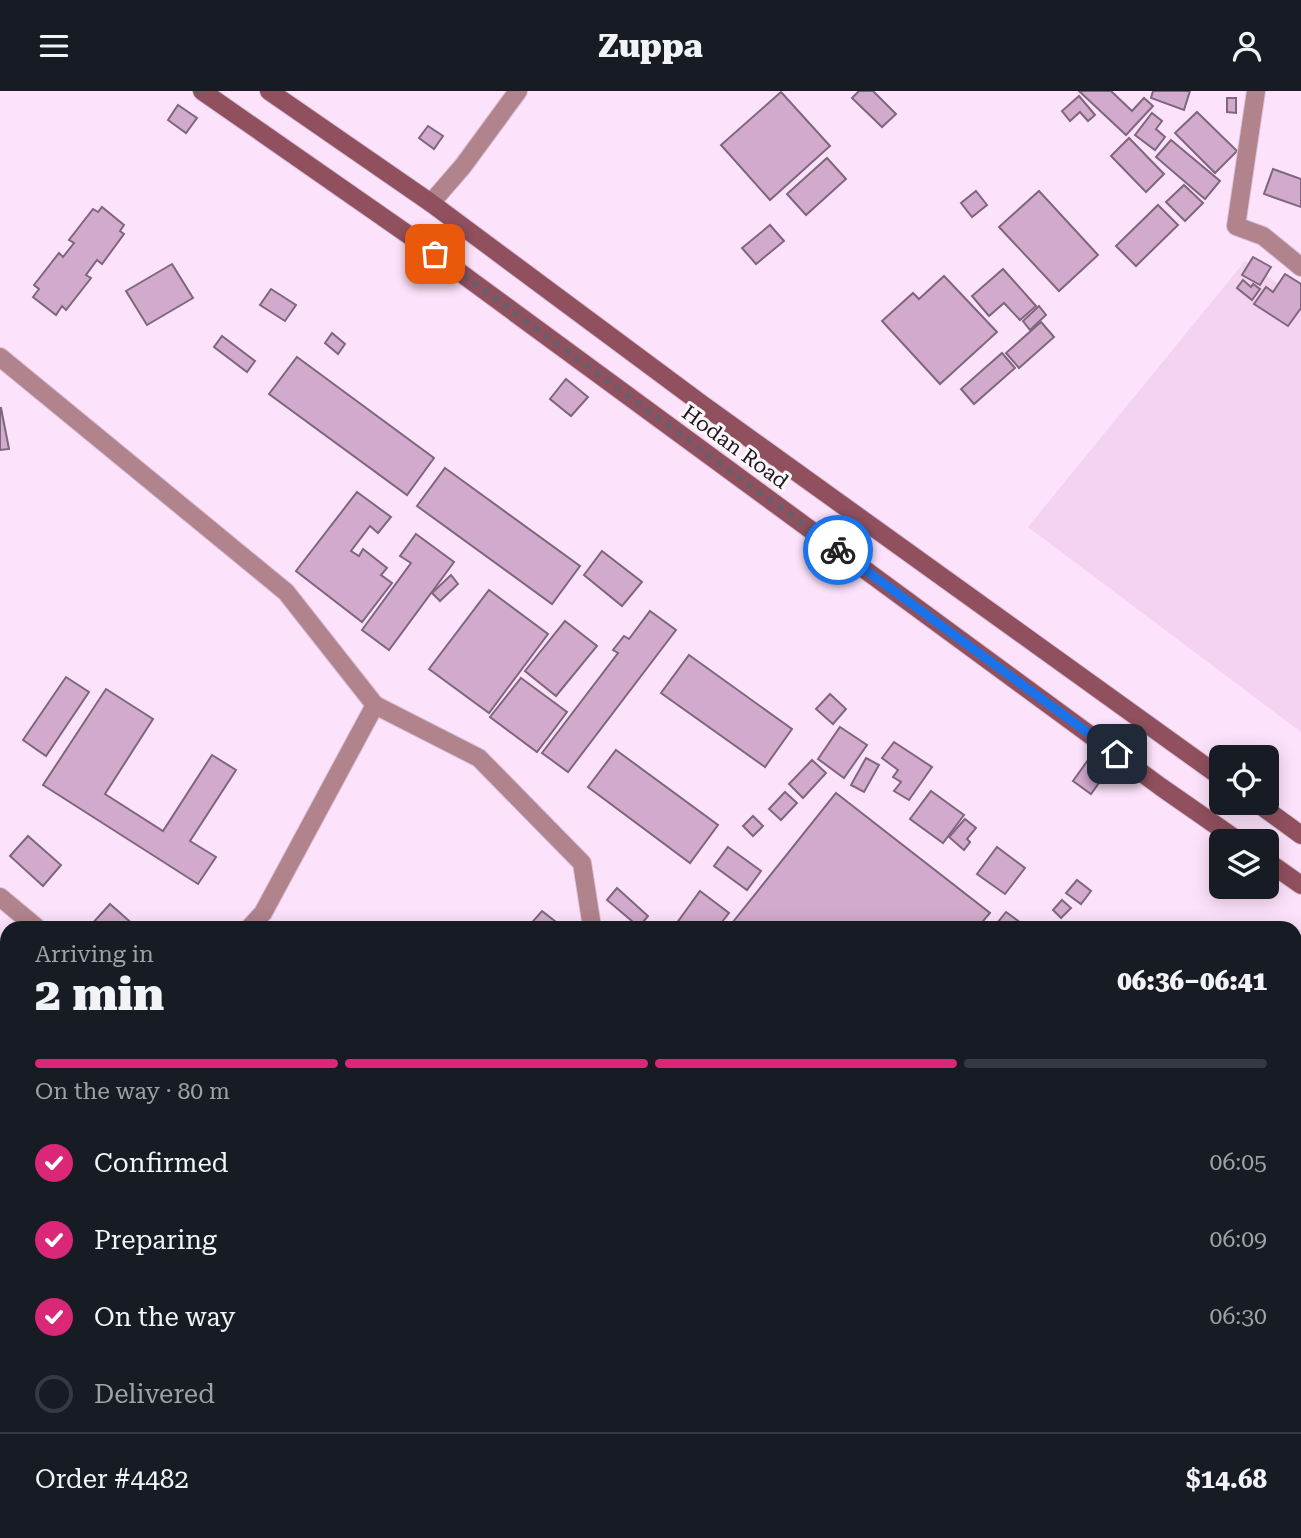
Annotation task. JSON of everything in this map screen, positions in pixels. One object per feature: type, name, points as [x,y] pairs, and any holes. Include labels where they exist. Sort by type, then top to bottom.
[{"type":"main road","name":"Hodan Road","points":[[202,91],[413,238],[1222,829]]},
{"type":"main road","name":"Hodan Road","points":[[269,91],[431,203],[703,405],[1209,769]]},
{"type":"main road","points":[[1274,815],[1301,835]]},
{"type":"main road","points":[[1279,869],[1301,885]]},
{"type":"street","points":[[431,203],[463,166],[518,91]]},
{"type":"street","points":[[1256,91],[1236,226],[1263,236],[1301,267]]},
{"type":"street","points":[[0,357],[286,592],[375,705],[479,758],[582,863],[591,921]]},
{"type":"street","points":[[256,921],[263,913],[375,705]]},
{"type":"street","points":[[0,897],[29,921]]},
{"type":"shaded area","points":[[1245,261],[1301,299],[1301,732],[1028,527]]},
{"type":"building","points":[[859,91],[873,91],[896,114],[882,127],[852,98]]},
{"type":"building","points":[[1079,91],[1111,91],[1132,111],[1144,98],[1153,106],[1126,135]]},
{"type":"building","points":[[1153,91],[1190,91],[1184,110],[1151,98]]},
{"type":"building","points":[[781,92],[830,146],[770,200],[721,145]]},
{"type":"building","points":[[1079,96],[1095,115],[1088,121],[1080,112],[1070,121],[1062,111]]},
{"type":"building","points":[[1227,98],[1236,98],[1236,113],[1227,112]]},
{"type":"building","points":[[178,105],[197,118],[186,133],[168,120]]},
{"type":"building","points":[[1197,112],[1237,151],[1215,173],[1175,133]]},
{"type":"building","points":[[1152,113],[1162,121],[1156,129],[1165,137],[1155,150],[1135,135]]},
{"type":"building","points":[[428,126],[443,136],[434,149],[419,138]]},
{"type":"building","points":[[1129,138],[1164,174],[1146,192],[1111,156]]},
{"type":"building","points":[[1171,140],[1220,181],[1205,199],[1156,157]]},
{"type":"building","points":[[827,158],[846,179],[806,215],[787,194]]},
{"type":"building","points":[[1273,169],[1301,179],[1301,207],[1264,194]]},
{"type":"building","points":[[1184,185],[1203,203],[1185,221],[1166,202]]},
{"type":"building","points":[[976,191],[987,205],[972,217],[961,203]]},
{"type":"building","points":[[1039,191],[1098,255],[1059,291],[999,227]]},
{"type":"building","points":[[1158,205],[1178,225],[1136,266],[1116,246]]},
{"type":"building","points":[[102,207],[124,225],[120,231],[124,234],[102,264],[97,260],[86,275],[91,278],[66,310],[62,306],[56,315],[33,297],[39,289],[34,285],[59,253],[63,257],[74,243],[69,240],[93,209],[98,212]]},
{"type":"building","points":[[770,225],[784,241],[756,264],[742,248]]},
{"type":"building","points":[[1253,257],[1271,267],[1260,285],[1242,275]]},
{"type":"building","points":[[172,264],[193,298],[147,325],[126,291]]},
{"type":"building","points":[[1003,269],[1036,306],[1020,320],[1004,303],[989,316],[972,296]]},
{"type":"building","points":[[1285,274],[1301,284],[1301,308],[1288,326],[1254,304],[1266,287],[1273,292]]},
{"type":"building","points":[[944,276],[997,332],[940,384],[882,321],[913,293],[919,299]]},
{"type":"building","points":[[1243,280],[1251,287],[1253,284],[1260,289],[1252,300],[1237,288]]},
{"type":"building","points":[[271,289],[296,305],[285,321],[260,305]]},
{"type":"building","points":[[1039,306],[1046,315],[1030,330],[1023,321]]},
{"type":"building","points":[[1041,322],[1054,337],[1019,368],[1006,353]]},
{"type":"building","points":[[332,333],[345,344],[338,354],[325,343]]},
{"type":"building","points":[[222,336],[255,361],[247,372],[214,347]]},
{"type":"building","points":[[1002,353],[1015,368],[974,404],[961,389]]},
{"type":"building","points":[[297,357],[434,458],[407,495],[269,394]]},
{"type":"building","points":[[566,379],[588,397],[571,416],[550,399]]},
{"type":"building","points":[[0,408],[9,449],[0,450]]},
{"type":"building","points":[[445,468],[580,566],[552,604],[417,506]]},
{"type":"building","points":[[357,492],[391,517],[378,533],[370,526],[351,551],[359,556],[363,549],[387,568],[381,575],[392,583],[362,622],[296,571]]},
{"type":"building","points":[[416,534],[454,562],[389,650],[362,630],[411,563],[400,556]]},
{"type":"building","points":[[602,551],[642,582],[622,606],[584,575]]},
{"type":"building","points":[[451,575],[458,584],[440,601],[432,593]]},
{"type":"building","points":[[489,590],[548,634],[489,713],[429,669]]},
{"type":"building","points":[[650,611],[676,630],[568,772],[542,753],[618,653],[613,650],[624,636],[629,639]]},
{"type":"building","points":[[565,621],[597,646],[556,696],[525,671]]},
{"type":"building","points":[[689,655],[792,729],[765,767],[661,693]]},
{"type":"building","points":[[66,677],[89,692],[46,756],[23,740]]},
{"type":"building","points":[[521,678],[567,712],[537,752],[490,717]]},
{"type":"building","points":[[106,689],[153,719],[105,794],[163,831],[212,755],[236,770],[190,841],[216,857],[198,884],[43,785]]},
{"type":"building","points":[[830,694],[846,709],[833,724],[816,709]]},
{"type":"building","points":[[840,727],[867,745],[844,778],[818,759]]},
{"type":"building","points":[[894,742],[932,767],[909,800],[894,791],[901,782],[893,777],[898,770],[882,758]]},
{"type":"building","points":[[616,750],[718,825],[690,863],[588,787]]},
{"type":"building","points":[[866,758],[879,765],[864,792],[851,785]]},
{"type":"building","points":[[812,760],[826,773],[803,798],[789,784]]},
{"type":"building","points":[[1088,760],[1106,773],[1091,794],[1073,781]]},
{"type":"building","points":[[931,791],[964,815],[943,843],[910,819]]},
{"type":"building","points":[[785,792],[797,803],[781,820],[769,809]]},
{"type":"building","points":[[836,793],[990,913],[983,921],[734,921]]},
{"type":"building","points":[[753,816],[763,826],[753,836],[743,826]]},
{"type":"building","points":[[965,819],[976,828],[967,839],[970,842],[964,850],[949,837]]},
{"type":"building","points":[[28,836],[61,865],[43,886],[10,856]]},
{"type":"building","points":[[728,847],[761,871],[747,890],[714,866]]},
{"type":"building","points":[[997,847],[1025,868],[1005,894],[977,874]]},
{"type":"building","points":[[1077,880],[1091,891],[1081,904],[1066,893]]},
{"type":"building","points":[[617,888],[648,916],[644,921],[632,921],[607,900]]},
{"type":"building","points":[[700,891],[729,913],[723,921],[678,921]]},
{"type":"building","points":[[1062,900],[1071,908],[1061,918],[1053,910]]},
{"type":"building","points":[[110,904],[129,921],[95,921]]},
{"type":"building","points":[[542,911],[555,921],[533,921]]},
{"type":"building","points":[[1006,912],[1018,921],[999,921]]},
{"type":"way so far","points":[[435,254],[838,550]]},
{"type":"route","points":[[838,550],[1117,754]]}]
